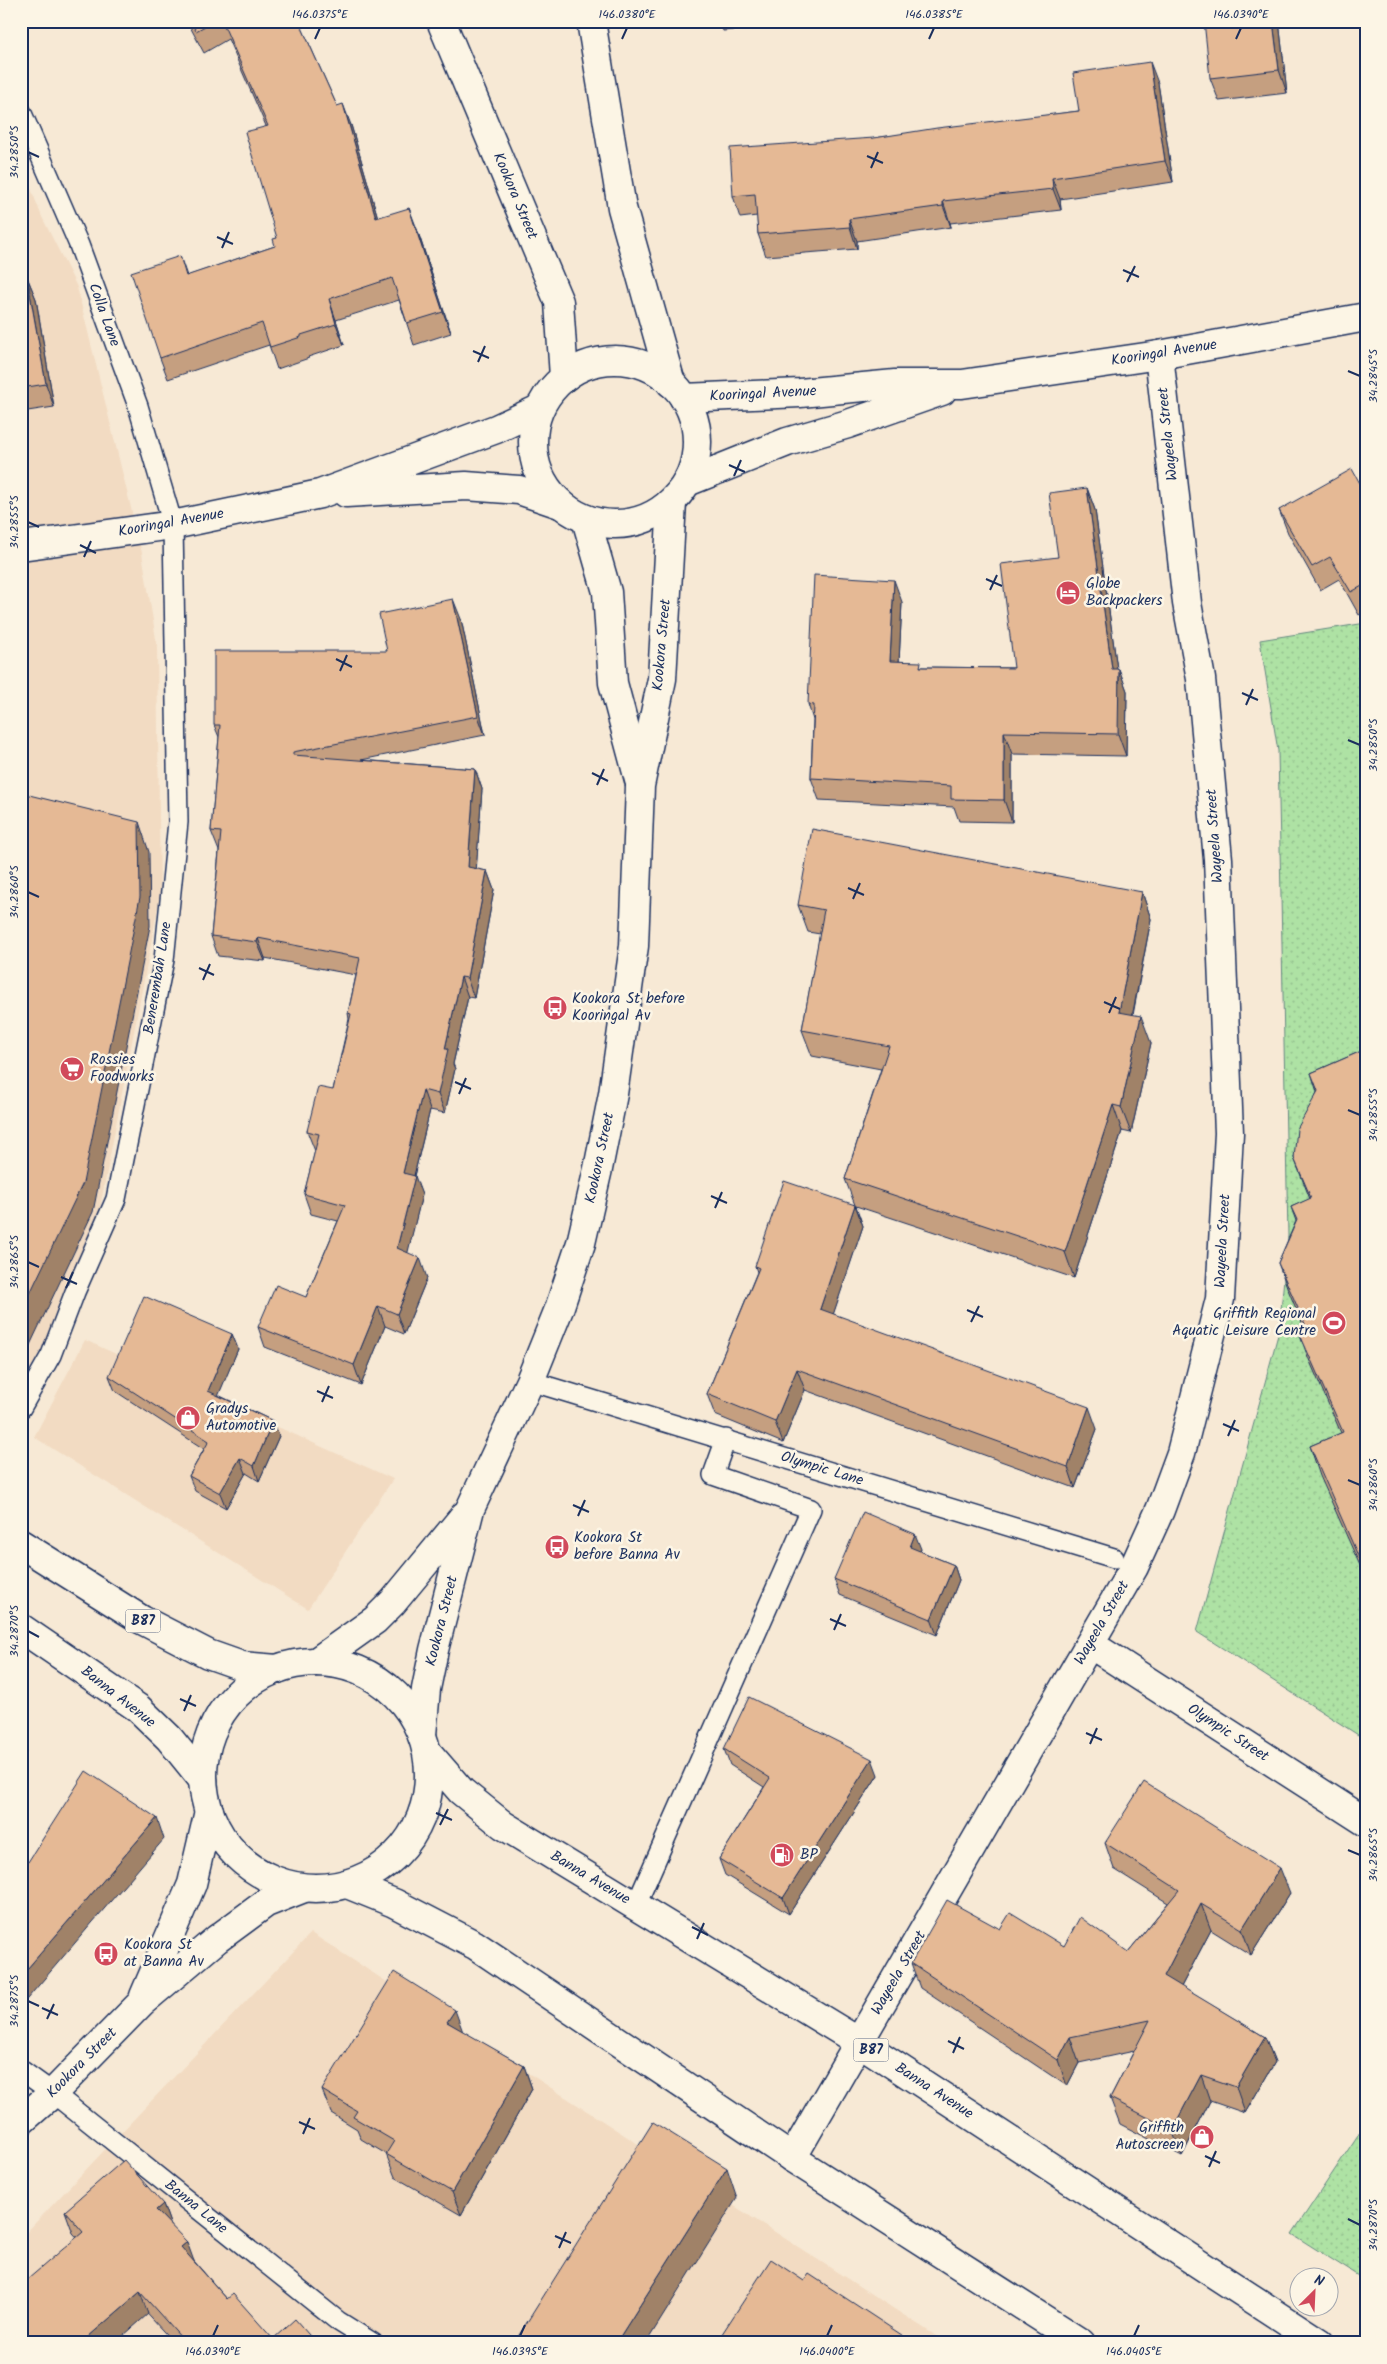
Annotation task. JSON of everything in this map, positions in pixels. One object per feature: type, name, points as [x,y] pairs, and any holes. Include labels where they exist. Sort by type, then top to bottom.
[{"type":"street","name":"Kookora Street","points":[[441,21],[559,302],[564,377]]},
{"type":"street","points":[[591,21],[622,208],[677,390],[695,424],[696,455],[680,492],[654,515],[632,523],[609,524],[586,519],[560,504],[544,483],[534,459],[533,434],[539,409],[550,391],[564,377],[589,364],[619,360],[647,367],[677,390]]},
{"type":"street","name":"Kooringal Avenue","points":[[677,390],[800,393],[895,384],[962,384],[1159,355],[1366,317]]},
{"type":"street","name":"Wayeela Street","points":[[792,2158],[1134,1567],[1160,1510],[1181,1453],[1220,1299],[1229,1133],[1217,850],[1201,679],[1187,604],[1159,355]]},
{"type":"street","name":"Kooringal Avenue","points":[[680,492],[787,442],[848,424],[962,384]]},
{"type":"street","name":"Kooringal Avenue","points":[[21,546],[173,525],[320,494],[496,429],[539,409]]},
{"type":"street","name":"Kooringal Avenue","points":[[320,494],[466,486],[519,490],[560,504]]},
{"type":"street","name":"Kookora Street","points":[[425,1744],[426,1688],[470,1509],[530,1380],[559,1309],[581,1243],[613,1094],[634,946],[640,786],[662,679],[680,492]]},
{"type":"street","name":"Kookora Street","points":[[586,519],[607,592],[613,683],[640,786]]},
{"type":"street","name":"Kookora Street","points":[[316,1662],[375,1620],[393,1602],[470,1509]]},
{"type":"street","name":"B87","points":[[21,1544],[142,1620],[200,1650],[242,1666],[277,1669],[316,1662],[343,1666],[368,1675],[391,1690],[409,1711],[425,1744],[430,1777],[426,1801],[419,1824],[406,1844],[390,1862],[370,1875],[347,1884],[326,1888],[304,1888],[279,1882],[256,1871],[236,1854],[220,1834],[209,1811],[203,1780],[206,1751],[215,1725],[231,1700],[252,1682],[277,1669]]},
{"type":"street","name":"Banna Avenue","points":[[21,1628],[138,1708],[169,1738],[203,1780]]},
{"type":"street","name":"Olympic Street","points":[[1090,1644],[1366,1822]]},
{"type":"street","name":"Banna Avenue","points":[[425,1744],[461,1791],[503,1825],[859,2042],[1320,2343]]},
{"type":"street","name":"Kookora Street","points":[[142,2002],[192,1884],[209,1811]]},
{"type":"street","points":[[347,1884],[402,1906],[475,1946],[792,2158],[1081,2343]]},
{"type":"street","name":"Kookora Street","points":[[21,2121],[53,2093],[142,2002],[243,1919],[266,1903],[304,1888]]},
{"type":"lane","name":"Colla Lane","points":[[21,111],[79,245],[135,397],[173,525]]},
{"type":"lane","name":"Benerembah Lane","points":[[21,1408],[51,1355],[75,1292],[116,1199],[164,960],[178,822],[173,525]]},
{"type":"lane","name":"Olympic Lane","points":[[530,1380],[1114,1558]]},
{"type":"lane","points":[[636,1905],[812,1509],[713,1475],[726,1439]]},
{"type":"lane","name":"Banna Lane","points":[[21,2070],[53,2093],[338,2321],[373,2343]]},
{"type":"shaded area","points":[[21,163],[42,217],[77,287],[142,553],[157,645],[160,897],[91,1254],[21,1388]]},
{"type":"shaded area","points":[[85,1340],[393,1479],[308,1609],[34,1437]]},
{"type":"shaded area","points":[[311,1933],[947,2343],[21,2343],[21,2238]]},
{"type":"green space","points":[[1366,623],[1366,1740],[1197,1632],[1279,1331],[1288,1236],[1278,751],[1260,640]]},
{"type":"green space","points":[[1366,2123],[1366,2281],[1292,2234]]},
{"type":"building","points":[[191,21],[214,21],[196,31]]},
{"type":"building","points":[[222,21],[299,21],[337,106],[343,104],[376,218],[409,208],[443,312],[407,323],[392,278],[329,299],[336,324],[301,335],[301,337],[270,347],[262,323],[160,358],[131,272],[180,256],[186,276],[275,246],[273,239],[277,238],[245,132],[268,126]]},
{"type":"building","points":[[1204,21],[1273,21],[1279,70],[1210,78]]},
{"type":"building","points":[[1150,62],[1165,161],[1052,178],[1053,189],[943,201],[943,206],[849,219],[850,227],[758,234],[755,194],[733,196],[730,148],[874,138],[937,128],[1079,111],[1073,73]]},
{"type":"building","points":[[27,277],[46,384],[21,388],[21,278]]},
{"type":"building","points":[[1352,469],[1366,494],[1366,584],[1351,592],[1330,557],[1312,567],[1279,510]]},
{"type":"building","points":[[1087,488],[1112,669],[1119,669],[1118,734],[1004,732],[1004,800],[951,799],[951,786],[811,778],[814,705],[808,704],[814,575],[894,580],[890,661],[921,662],[920,667],[1014,668],[1001,564],[1058,557],[1049,493]]},
{"type":"building","points":[[453,599],[478,716],[293,752],[293,755],[475,769],[468,867],[487,871],[467,978],[461,977],[445,1049],[448,1049],[438,1094],[423,1090],[403,1173],[415,1176],[397,1248],[420,1258],[397,1314],[378,1306],[354,1365],[258,1327],[276,1285],[306,1297],[345,1205],[304,1194],[319,1134],[307,1131],[318,1087],[333,1090],[351,1014],[348,1013],[360,958],[258,938],[257,942],[211,936],[221,832],[211,831],[220,725],[214,725],[214,651],[387,651],[379,614]]},
{"type":"building","name":"Rossies Foodworks","points":[[21,793],[139,822],[140,897],[83,1183],[21,1312]]},
{"type":"building","points":[[812,829],[1142,892],[1119,1012],[1141,1016],[1121,1107],[1113,1105],[1065,1252],[845,1179],[889,1046],[802,1030],[824,910],[798,905]]},
{"type":"building","name":"Griffith Regional Aquatic Leisure Centre","points":[[1366,1049],[1366,1574],[1310,1446],[1343,1432],[1297,1328],[1305,1324],[1278,1263],[1297,1220],[1291,1207],[1311,1198],[1294,1158],[1297,1129],[1318,1091],[1311,1073]]},
{"type":"building","points":[[784,1181],[855,1205],[820,1309],[1089,1407],[1068,1467],[797,1369],[775,1422],[707,1394],[759,1268],[755,1266]]},
{"type":"building","points":[[144,1296],[232,1334],[208,1391],[273,1421],[254,1466],[240,1458],[220,1493],[189,1476],[209,1441],[109,1376]]},
{"type":"building","points":[[863,1512],[915,1534],[910,1547],[954,1565],[931,1619],[834,1579]]},
{"type":"building","points":[[749,1697],[872,1759],[783,1898],[719,1859],[770,1778],[724,1749]]},
{"type":"building","points":[[86,1771],[157,1818],[21,1976],[21,1873]]},
{"type":"building","points":[[1144,1782],[1280,1868],[1242,1929],[1201,1904],[1164,1976],[1265,2037],[1236,2087],[1201,2075],[1172,2130],[1110,2098],[1150,2020],[1070,2037],[1058,2060],[911,1963],[947,1900],[1000,1929],[1010,1913],[1064,1946],[1080,1917],[1128,1952],[1179,1890],[1105,1843]]},
{"type":"building","points":[[394,1972],[455,2010],[447,2022],[524,2066],[452,2192],[386,2154],[394,2141],[353,2117],[357,2111],[322,2090]]},
{"type":"building","points":[[653,2122],[727,2168],[616,2343],[514,2343]]},
{"type":"building","points":[[124,2160],[163,2204],[156,2210],[187,2242],[181,2247],[227,2299],[233,2294],[273,2339],[295,2319],[316,2343],[182,2343],[184,2341],[140,2292],[81,2343],[21,2343],[21,2285],[83,2232],[65,2211]]},
{"type":"building","points":[[771,2259],[804,2281],[809,2274],[914,2343],[716,2343]]},
{"type":"building","points":[[924,2339],[930,2343],[922,2343]]},
{"type":"place","name":"Globe Backpackers","points":[[1068,593]]},
{"type":"place","name":"Kookora St before Kooringal Av","points":[[555,1008]]},
{"type":"place","name":"Rossies Foodworks","points":[[72,1069]]},
{"type":"place","name":"Griffith Regional Aquatic Leisure Centre","points":[[1334,1323]]},
{"type":"place","name":"Gradys Automotive","points":[[188,1418]]},
{"type":"place","name":"Kookora St before Banna Av","points":[[557,1547]]},
{"type":"place","name":"BP","points":[[782,1855]]},
{"type":"place","name":"Kookora St at Banna Av","points":[[106,1954]]},
{"type":"place","name":"Griffith Autoscreen","points":[[1202,2137]]}]
